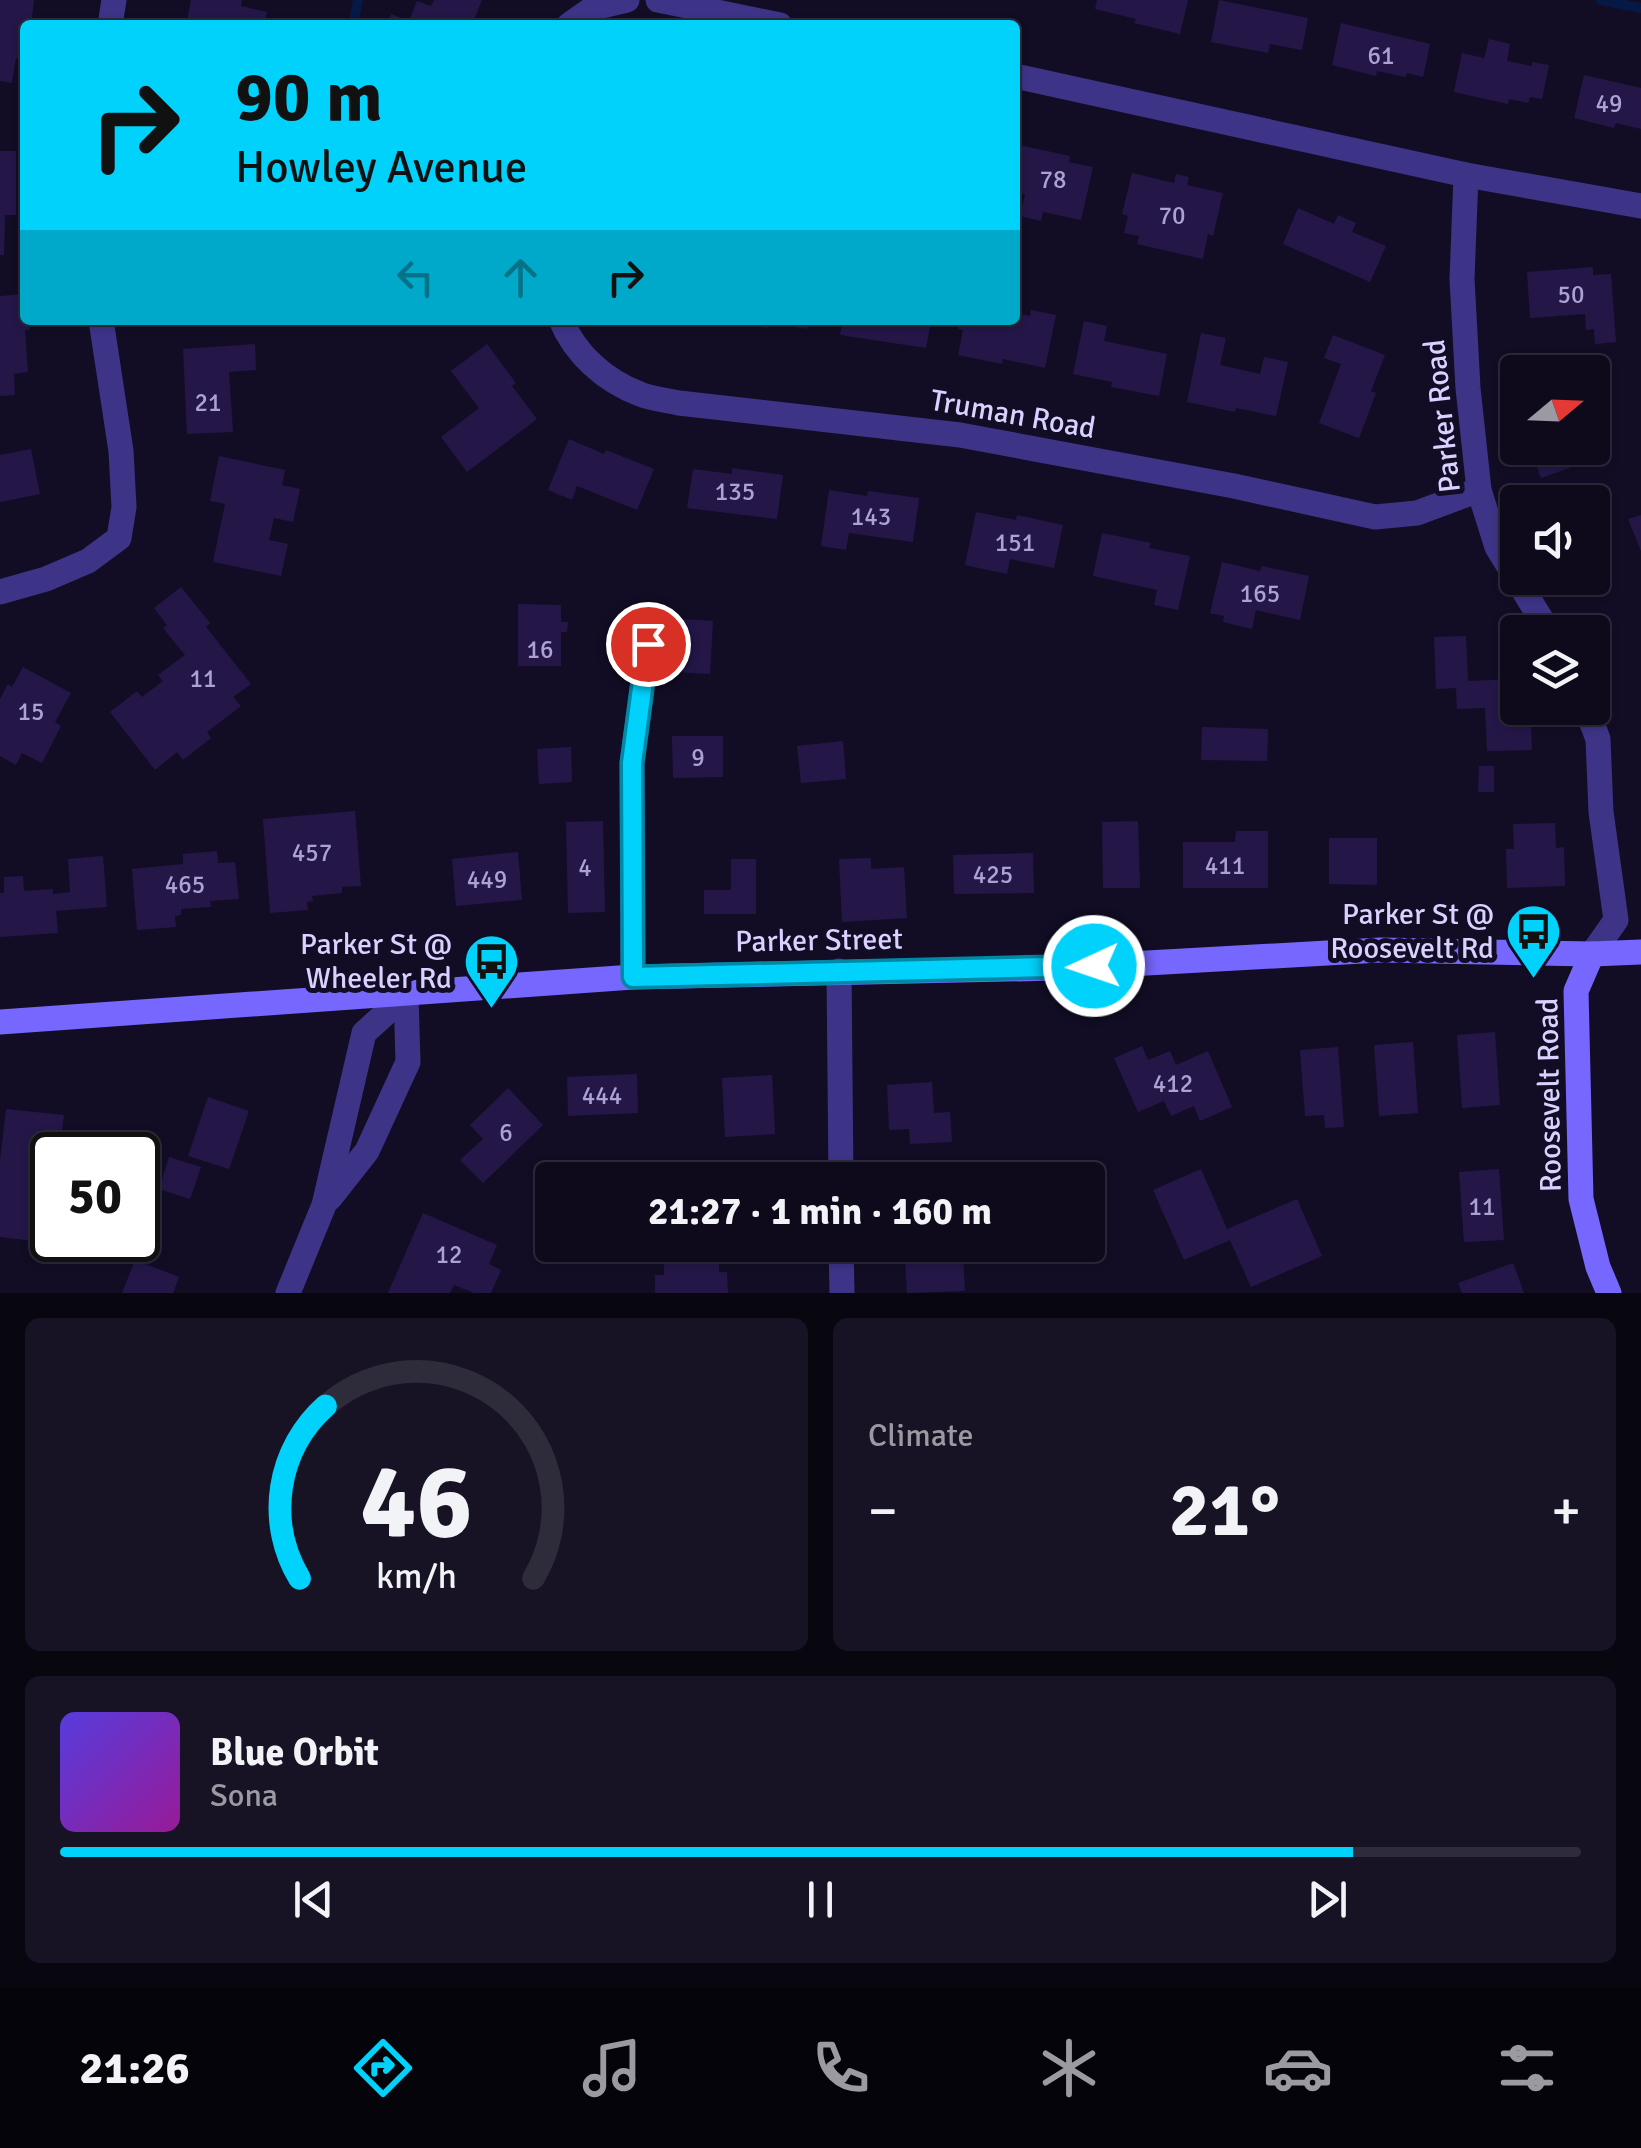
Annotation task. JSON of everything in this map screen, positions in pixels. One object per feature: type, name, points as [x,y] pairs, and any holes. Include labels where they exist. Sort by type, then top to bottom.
[{"type":"main road","name":"Parker Street","points":[[0,1022],[633,977],[1058,968],[1380,950],[1641,952]]},
{"type":"main road","name":"Roosevelt Road","points":[[1592,954],[1576,990],[1581,1199],[1598,1267],[1609,1293]]},
{"type":"street","points":[[576,20],[593,8],[628,0]]},
{"type":"street","points":[[658,0],[756,20]]},
{"type":"street","points":[[1020,77],[1466,175],[1641,206]]},
{"type":"street","name":"Parker Road","points":[[1466,175],[1462,279],[1479,490],[1497,547],[1539,615]]},
{"type":"street","points":[[0,592],[46,580],[88,561],[120,538],[124,507],[121,451],[101,325]]},
{"type":"street","name":"Truman Road","points":[[562,325],[595,369],[640,394],[679,403],[960,435],[1234,486],[1375,517],[1417,513],[1479,490]]},
{"type":"street","points":[[633,977],[632,763],[648,644]]},
{"type":"street","points":[[1592,954],[1616,920],[1601,812],[1598,739],[1593,725]]},
{"type":"street","points":[[839,971],[841,1162]]},
{"type":"street","points":[[324,1206],[367,1151],[408,1062],[406,995]]},
{"type":"street","points":[[288,1293],[324,1206],[364,1033],[406,995]]},
{"type":"street","points":[[841,1262],[842,1293]]},
{"type":"building","points":[[0,0],[34,0],[32,20],[20,20],[20,58],[16,58],[12,83],[0,81]]},
{"type":"building","points":[[191,0],[242,0],[241,6],[267,12],[265,20],[187,20]]},
{"type":"building","points":[[434,0],[482,0],[474,20],[409,20],[417,1],[431,6]]},
{"type":"building","points":[[1097,0],[1188,0],[1180,34],[1095,9]]},
{"type":"building","points":[[1219,0],[1308,18],[1302,50],[1270,44],[1268,53],[1211,42]]},
{"type":"building","points":[[1341,23],[1430,44],[1423,77],[1377,71],[1376,76],[1332,65]]},
{"type":"building","points":[[1489,39],[1510,44],[1507,61],[1549,65],[1542,99],[1530,97],[1528,103],[1509,99],[1508,104],[1454,92],[1462,53],[1484,58]]},
{"type":"building","points":[[1584,75],[1641,88],[1641,129],[1616,123],[1614,128],[1574,118]]},
{"type":"building","points":[[1020,145],[1070,156],[1069,162],[1093,167],[1081,220],[1043,212],[1041,221],[1020,216],[1025,194],[1020,193]]},
{"type":"building","points":[[0,151],[16,151],[16,215],[5,215],[4,255],[0,255]]},
{"type":"building","points":[[1132,173],[1174,183],[1176,174],[1189,177],[1187,185],[1223,193],[1203,259],[1137,244],[1139,236],[1124,233],[1128,216],[1122,214]]},
{"type":"building","points":[[1298,208],[1334,224],[1338,215],[1356,223],[1352,232],[1386,246],[1370,282],[1283,244]]},
{"type":"building","points":[[1593,267],[1593,275],[1611,274],[1616,342],[1595,344],[1594,329],[1586,330],[1585,314],[1530,318],[1527,272]]},
{"type":"building","points":[[20,294],[20,325],[30,325],[30,330],[25,330],[28,372],[14,374],[15,395],[0,396],[0,296]]},
{"type":"building","points":[[1031,310],[1056,315],[1045,368],[958,355],[963,330],[958,329],[959,325],[1020,325],[1020,314],[1030,316]]},
{"type":"building","points":[[1084,321],[1107,326],[1104,341],[1167,354],[1159,396],[1111,387],[1112,382],[1073,374]]},
{"type":"building","points":[[842,325],[930,325],[926,348],[840,335]]},
{"type":"building","points":[[1201,333],[1226,338],[1220,365],[1260,374],[1264,357],[1288,362],[1276,416],[1187,402]]},
{"type":"building","points":[[1333,335],[1385,355],[1359,438],[1319,423],[1341,364],[1324,358]]},
{"type":"building","points":[[255,344],[256,370],[229,372],[233,432],[187,434],[183,349]]},
{"type":"building","points":[[487,344],[537,419],[467,472],[441,437],[479,408],[451,371]]},
{"type":"building","points":[[569,439],[654,469],[637,510],[577,486],[572,500],[548,490]]},
{"type":"building","points":[[31,449],[40,494],[0,502],[0,455]]},
{"type":"building","points":[[219,456],[285,470],[282,485],[300,489],[293,522],[274,518],[269,540],[288,544],[281,576],[213,562],[225,504],[210,501]]},
{"type":"building","points":[[1536,465],[1578,465],[1541,478]]},
{"type":"building","points":[[732,468],[783,475],[777,519],[687,508],[693,469],[732,474]]},
{"type":"building","points":[[829,490],[919,498],[913,542],[849,533],[846,550],[821,546]]},
{"type":"building","points":[[976,512],[1016,520],[1017,515],[1063,525],[1054,568],[1010,559],[1007,574],[965,565]]},
{"type":"building","points":[[1641,515],[1641,551],[1628,519]]},
{"type":"building","points":[[1102,533],[1190,556],[1178,610],[1154,605],[1157,590],[1093,576]]},
{"type":"building","points":[[1222,562],[1309,576],[1300,620],[1256,610],[1252,629],[1223,622],[1224,616],[1210,613]]},
{"type":"building","points":[[181,587],[210,623],[206,627],[251,684],[233,697],[241,706],[207,732],[211,738],[183,760],[177,752],[155,770],[110,712],[137,691],[142,697],[163,681],[158,675],[185,655],[163,628],[167,625],[154,608]]},
{"type":"building","points":[[518,604],[561,605],[561,622],[568,622],[567,632],[561,632],[561,666],[518,666]]},
{"type":"building","points":[[684,619],[713,621],[710,674],[657,671],[659,641],[683,643]]},
{"type":"building","points":[[1466,636],[1468,681],[1500,680],[1500,725],[1531,725],[1532,750],[1487,751],[1485,708],[1457,709],[1456,688],[1436,689],[1434,637]]},
{"type":"building","points":[[23,667],[71,693],[55,722],[61,726],[42,763],[22,753],[16,765],[0,756],[0,699]]},
{"type":"building","points":[[1202,727],[1268,729],[1267,761],[1201,760]]},
{"type":"building","points":[[672,736],[723,736],[723,777],[673,778]]},
{"type":"building","points":[[843,741],[846,779],[801,783],[797,746]]},
{"type":"building","points":[[571,747],[572,782],[539,784],[537,749]]},
{"type":"building","points":[[1479,766],[1494,766],[1494,792],[1478,792]]},
{"type":"building","points":[[355,811],[361,886],[342,887],[342,893],[312,896],[313,901],[307,902],[308,910],[270,913],[263,819]]},
{"type":"building","points":[[603,821],[605,912],[568,913],[566,822]]},
{"type":"building","points":[[1138,821],[1140,888],[1103,888],[1102,822]]},
{"type":"building","points":[[1555,823],[1556,848],[1564,847],[1565,886],[1507,888],[1506,849],[1514,849],[1513,824]]},
{"type":"building","points":[[1236,831],[1268,831],[1268,888],[1183,888],[1183,842],[1235,842]]},
{"type":"building","points":[[1329,838],[1377,838],[1377,885],[1329,884]]},
{"type":"building","points":[[217,851],[218,863],[235,862],[239,899],[210,901],[211,907],[181,909],[181,915],[175,916],[176,927],[137,930],[132,869],[183,864],[183,854]]},
{"type":"building","points":[[518,852],[522,900],[456,906],[452,859]]},
{"type":"building","points":[[1033,853],[1034,893],[954,894],[953,855]]},
{"type":"building","points":[[103,856],[107,907],[56,911],[58,933],[0,937],[4,877],[23,876],[24,891],[70,892],[68,859]]},
{"type":"building","points":[[871,858],[871,869],[904,867],[907,918],[842,922],[839,859]]},
{"type":"building","points":[[731,859],[756,859],[756,914],[704,914],[704,890],[731,890]]},
{"type":"building","points":[[1495,1032],[1500,1105],[1462,1108],[1457,1035]]},
{"type":"building","points":[[1413,1042],[1418,1113],[1379,1116],[1374,1045]]},
{"type":"building","points":[[1142,1046],[1148,1060],[1170,1051],[1176,1065],[1208,1051],[1232,1107],[1200,1121],[1194,1106],[1171,1116],[1164,1101],[1138,1112],[1114,1058]]},
{"type":"building","points":[[1338,1047],[1344,1127],[1325,1128],[1324,1115],[1305,1116],[1300,1050]]},
{"type":"building","points":[[637,1074],[638,1113],[568,1116],[567,1077]]},
{"type":"building","points":[[772,1075],[775,1134],[725,1137],[722,1078]]},
{"type":"building","points":[[932,1082],[934,1113],[950,1112],[952,1142],[910,1144],[909,1129],[889,1130],[887,1085]]},
{"type":"building","points":[[508,1088],[543,1125],[483,1183],[460,1160],[483,1139],[470,1125]]},
{"type":"building","points":[[208,1097],[249,1111],[229,1169],[188,1156]]},
{"type":"building","points":[[6,1109],[64,1115],[62,1132],[30,1132],[30,1241],[0,1237],[0,1161]]},
{"type":"building","points":[[169,1157],[201,1167],[190,1199],[160,1189]]},
{"type":"building","points":[[1201,1169],[1227,1229],[1297,1199],[1322,1256],[1251,1287],[1230,1240],[1184,1260],[1153,1190]]},
{"type":"building","points":[[1499,1169],[1504,1240],[1464,1242],[1459,1172]]},
{"type":"building","points":[[423,1213],[497,1245],[489,1264],[501,1270],[491,1293],[474,1293],[454,1285],[450,1293],[388,1293]]},
{"type":"building","points":[[134,1262],[179,1277],[173,1293],[122,1293]]},
{"type":"building","points":[[664,1262],[719,1262],[719,1272],[727,1272],[728,1293],[655,1293],[655,1275],[664,1275]]},
{"type":"building","points":[[905,1262],[963,1262],[965,1291],[907,1293]]},
{"type":"building","points":[[1513,1263],[1524,1293],[1462,1293],[1458,1283]]},
{"type":"waterway","points":[[354,20],[358,0]]},
{"type":"waterway","points":[[1601,0],[1641,8]]},
{"type":"place","name":"Parker St @ Roosevelt Rd","points":[[1533,980]]},
{"type":"place","name":"Parker St @ Wheeler Rd","points":[[491,1010]]},
{"type":"route","points":[[648,644],[632,763],[633,977],[1094,966]]}]
